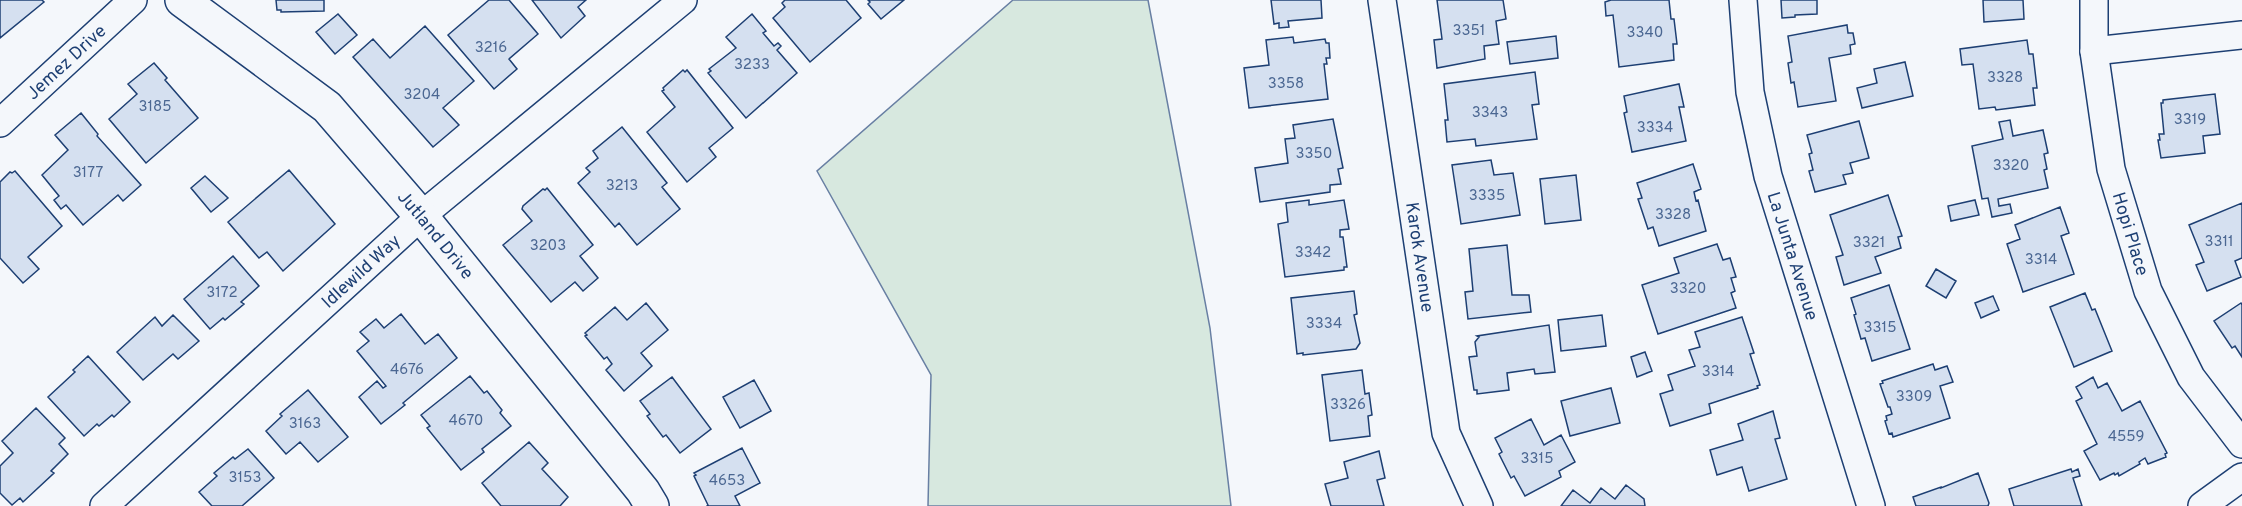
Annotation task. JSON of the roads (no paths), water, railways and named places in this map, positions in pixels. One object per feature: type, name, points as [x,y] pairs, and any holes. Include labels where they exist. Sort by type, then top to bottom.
[{"type":"street","name":"Jemez Drive","points":[[0,123],[133,0]]},
{"type":"street","name":"Jutland Drive","points":[[182,0],[327,107],[421,216],[643,491],[652,506]]},
{"type":"street","name":"Idlewild Way","points":[[104,506],[421,216],[683,0]]},
{"type":"street","name":"Karok Avenue","points":[[1382,0],[1446,433],[1479,506]]},
{"type":"street","name":"La Junta Avenue","points":[[1743,0],[1750,92],[1768,176],[1871,506]]},
{"type":"street","name":"Hopi Place","points":[[2094,0],[2094,51],[2111,169],[2148,291],[2191,377],[2242,444]]},
{"type":"street","points":[[2094,51],[2242,35]]},
{"type":"street","points":[[2202,506],[2242,477]]}]
